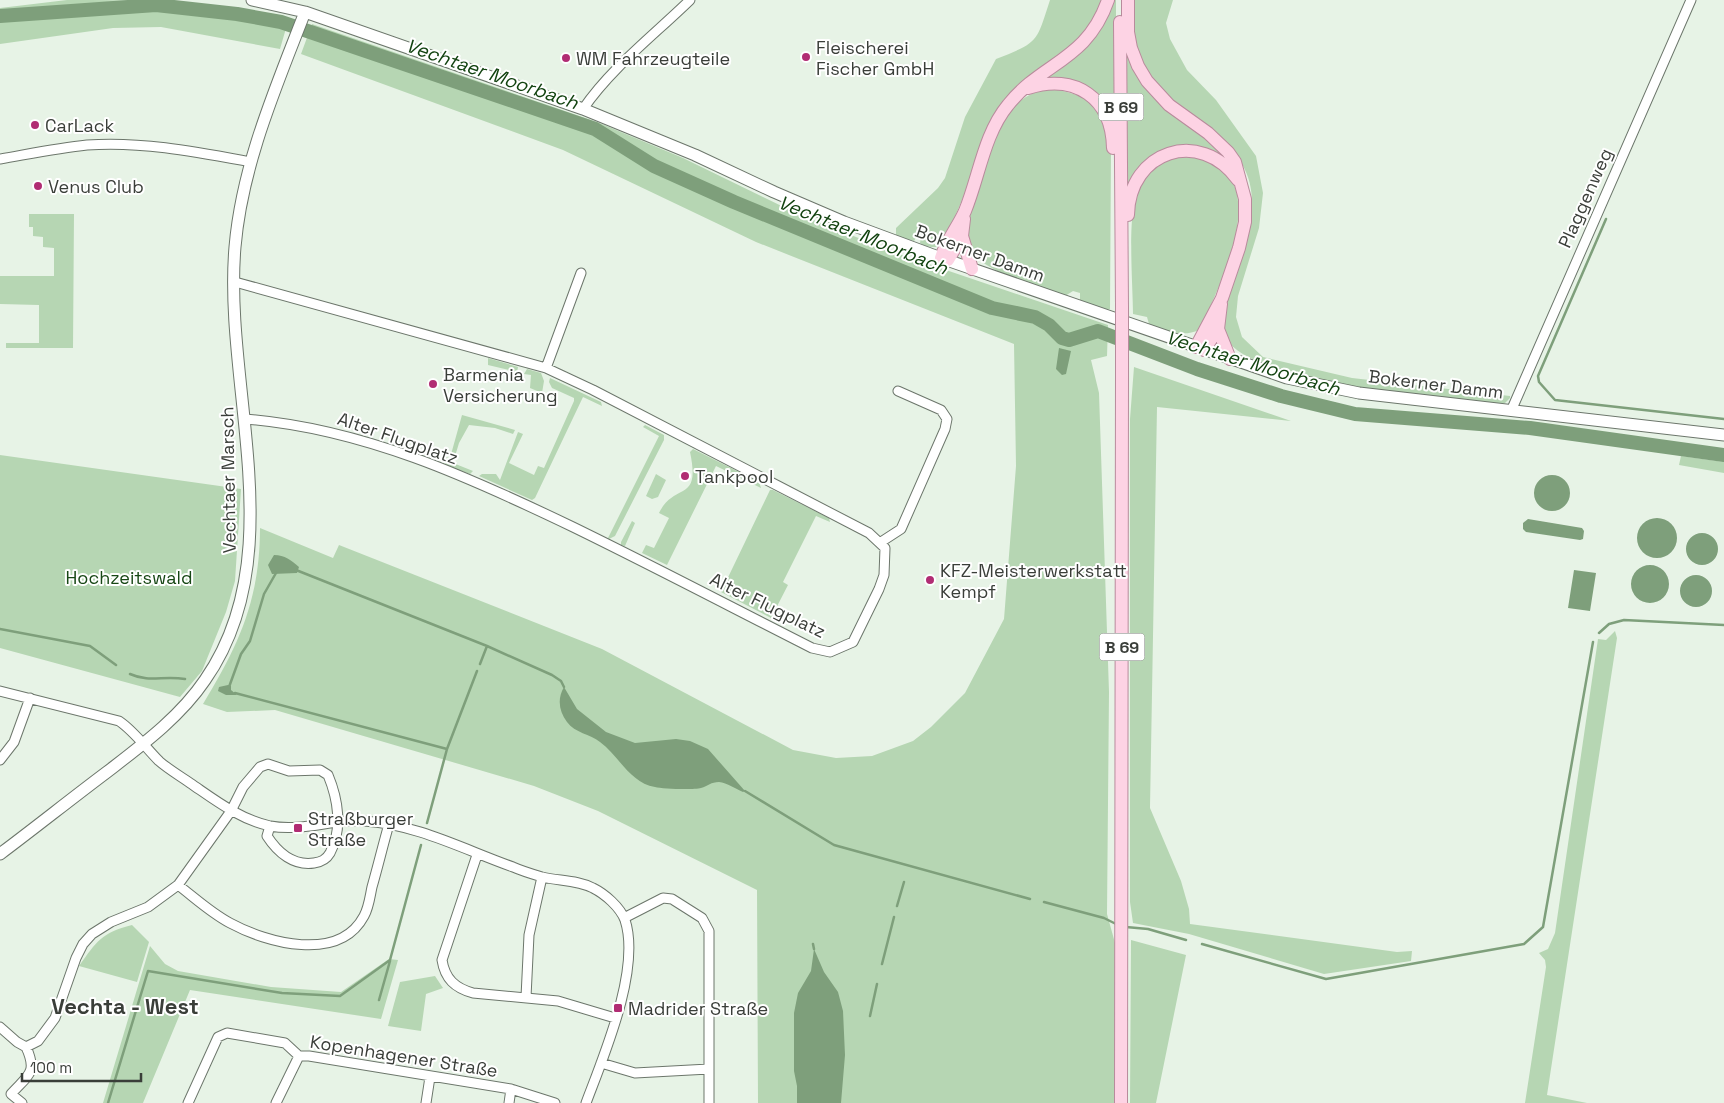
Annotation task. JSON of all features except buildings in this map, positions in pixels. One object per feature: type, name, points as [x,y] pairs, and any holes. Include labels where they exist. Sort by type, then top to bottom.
[{"type":"main road","name":"Bokerner Damm","points":[[252,0],[583,109],[696,155],[774,192],[844,222],[972,269],[1287,378],[1359,393],[1724,435]]},
{"type":"main road","points":[[944,259],[965,212],[999,118],[1007,105],[1023,90],[1078,50],[1095,29],[1108,0]]},
{"type":"main road","name":"B 69","points":[[1120,0],[1123,948],[1121,1103]]},
{"type":"main road","points":[[1128,0],[1131,48],[1147,81],[1169,105],[1208,133],[1228,152],[1235,162],[1242,186],[1246,222],[1222,298],[1200,348]]},
{"type":"main road","name":"Vechtaer Marsch","points":[[0,854],[142,744],[178,713],[205,680],[227,641],[238,611],[246,574],[249,515],[245,419],[235,282],[235,247],[251,162],[303,17]]},
{"type":"main road","points":[[1023,90],[1051,84],[1069,85],[1085,92],[1101,106],[1112,134],[1115,195],[1121,214]]},
{"type":"main road","points":[[1122,267],[1127,247],[1130,195],[1136,180],[1146,167],[1159,157],[1190,150],[1205,153],[1222,160],[1242,186]]},
{"type":"main road","points":[[965,212],[962,236],[972,269]]},
{"type":"main road","points":[[944,259],[962,236]]},
{"type":"main road","points":[[1222,298],[1218,329],[1230,359]]},
{"type":"main road","points":[[1200,348],[1218,329]]},
{"type":"street","points":[[583,109],[593,95],[619,68],[690,0]]},
{"type":"street","name":"Plaggenweg","points":[[1511,411],[1691,0]]},
{"type":"street","points":[[0,159],[89,145],[134,145],[184,149],[251,162]]},
{"type":"street","points":[[546,368],[581,273]]},
{"type":"street","points":[[235,282],[546,368],[593,390],[838,516],[881,542],[901,530],[945,429],[947,418],[941,410],[898,391]]},
{"type":"street","name":"Alter Flugplatz","points":[[245,419],[315,427],[365,440],[436,466],[506,495],[610,545],[812,648],[830,652],[853,642],[872,608],[884,575],[885,548],[881,542]]},
{"type":"street","points":[[0,690],[119,721],[128,726],[142,744],[161,763],[231,811],[270,826],[298,828],[338,822],[365,821],[389,824],[429,836],[542,877],[583,884],[594,888],[611,900],[624,918],[630,953],[615,1018],[586,1103]]},
{"type":"street","points":[[0,760],[14,742],[30,698]]},
{"type":"street","points":[[26,1046],[38,1041],[55,1018],[76,958],[92,934],[111,922],[148,907],[178,885],[231,811],[244,787],[260,766],[268,764],[289,770],[320,770],[328,775],[335,790],[338,822],[336,836],[329,855],[322,862],[302,864],[293,861],[273,844],[268,836],[270,826]]},
{"type":"street","points":[[178,885],[203,906],[247,931],[287,942],[329,943],[344,937],[356,928],[365,915],[389,824]]},
{"type":"street","points":[[477,855],[446,943],[442,960],[444,970],[449,979],[459,989],[473,993],[558,1001],[615,1018]]},
{"type":"street","points":[[526,997],[529,935],[542,877]]},
{"type":"street","points":[[624,918],[657,899],[663,898],[672,900],[707,923],[709,932],[709,1103]]},
{"type":"street","points":[[0,1027],[17,1042],[26,1046],[33,1062],[31,1072],[11,1094],[22,1103]]},
{"type":"street","points":[[188,1103],[218,1037],[227,1033],[285,1043],[299,1056]]},
{"type":"street","name":"Kopenhagener Straße","points":[[276,1103],[299,1056],[511,1089],[555,1103]]},
{"type":"street","points":[[601,1063],[635,1073],[709,1069]]},
{"type":"street","points":[[426,1103],[430,1077]]},
{"type":"street","points":[[509,1103],[511,1089]]},
{"type":"green space","points":[[67,0],[206,4],[289,18],[280,49],[161,27],[113,28],[0,44],[0,8]]},
{"type":"green space","points":[[1050,0],[1103,0],[1081,40],[1018,86],[1005,99],[948,233],[936,247],[920,243],[921,237],[917,236],[914,241],[896,236],[896,228],[938,188],[945,178],[965,117],[996,59],[1021,49],[1034,39],[1042,25]]},
{"type":"green space","points":[[1113,0],[1116,0],[1116,120],[1102,99],[1044,78],[1069,62],[1086,46],[1100,26]]},
{"type":"green space","points":[[1132,0],[1173,0],[1166,23],[1170,39],[1187,70],[1216,100],[1256,156],[1263,193],[1259,228],[1238,296],[1236,317],[1242,337],[1263,357],[1352,378],[1510,396],[1505,403],[1498,404],[1437,398],[1350,386],[1306,377],[1268,365],[1239,352],[1224,335],[1222,328],[1226,300],[1249,227],[1252,202],[1248,176],[1236,154],[1228,145],[1168,98],[1149,74],[1139,56],[1132,34]]},
{"type":"green space","points":[[312,24],[597,122],[683,158],[796,213],[896,253],[1108,325],[1107,356],[1091,360],[1099,393],[1109,692],[1107,914],[1115,943],[1116,1103],[758,1103],[757,890],[598,811],[534,786],[275,710],[227,712],[203,704],[227,662],[245,620],[256,577],[260,528],[333,558],[339,545],[602,649],[793,750],[836,758],[872,756],[913,741],[931,727],[965,693],[1004,619],[1016,466],[1014,344],[756,242],[563,150],[301,54]]},
{"type":"green space","points":[[1129,55],[1150,94],[1230,161],[1181,147],[1126,190],[1126,56]]},
{"type":"green space","points":[[1045,89],[1056,89],[1084,97],[1099,114],[1111,148],[1110,309],[1106,310],[1080,300],[1080,293],[1073,291],[1065,296],[1004,274],[982,262],[973,253],[968,243],[967,234],[972,207],[991,150],[1006,118],[1020,101]]},
{"type":"green space","points":[[1182,155],[1212,162],[1230,178],[1238,199],[1237,225],[1231,253],[1221,282],[1199,330],[1186,333],[1161,329],[1149,324],[1147,317],[1133,314],[1132,227],[1136,195],[1140,183],[1148,173],[1164,162]]},
{"type":"green space","points":[[29,214],[74,214],[73,348],[6,348],[6,343],[39,343],[39,305],[0,304],[0,276],[54,276],[54,248],[43,247],[43,237],[33,236],[33,227],[29,227]]},
{"type":"green space","points":[[488,358],[518,367],[517,372],[488,365]]},
{"type":"green space","points":[[1134,367],[1291,421],[1157,407],[1150,808],[1181,881],[1189,909],[1190,924],[1397,952],[1412,951],[1411,961],[1324,974],[1189,934],[1133,923],[1130,902],[1130,419]]},
{"type":"green space","points":[[527,369],[541,373],[544,381],[542,393],[530,388],[531,375],[524,374]]},
{"type":"green space","points":[[550,378],[601,402],[602,406],[583,397],[535,498],[532,500],[479,476],[482,474],[496,474],[500,480],[518,432],[523,434],[509,463],[534,475],[538,466],[544,468],[574,401],[574,398],[552,388],[549,382]]},
{"type":"green space","points":[[462,415],[515,430],[513,434],[495,428],[469,425],[459,443],[453,463],[473,471],[470,474],[442,464],[444,457],[450,458]]},
{"type":"green space","points":[[645,425],[664,435],[664,440],[615,536],[607,540],[659,436],[643,427]]},
{"type":"green space","points":[[693,449],[759,482],[761,488],[716,466],[667,565],[642,553],[646,545],[654,548],[669,518],[659,513],[665,503],[689,486],[692,479],[690,452]]},
{"type":"green space","name":"Hochzeitswald","points":[[0,455],[241,489],[235,581],[226,612],[202,671],[180,697],[0,648]]},
{"type":"green space","points":[[1681,456],[1724,462],[1724,473],[1679,465]]},
{"type":"green space","points":[[656,474],[666,480],[658,497],[652,499],[646,496]]},
{"type":"green space","points":[[770,490],[829,518],[830,522],[816,516],[783,582],[788,585],[771,618],[721,592]]},
{"type":"green space","points":[[632,521],[635,523],[625,546],[621,545],[621,542]]},
{"type":"green space","points":[[1615,631],[1617,638],[1547,1095],[1587,1103],[1525,1103],[1546,967],[1545,960],[1539,953],[1548,949],[1555,933],[1598,639],[1606,640]]},
{"type":"green space","points":[[132,925],[149,942],[137,982],[79,966],[96,944],[106,935]]},
{"type":"green space","points":[[1131,940],[1186,955],[1156,1103],[1130,1103]]},
{"type":"green space","points":[[150,946],[165,964],[178,971],[271,987],[341,992],[389,959],[398,960],[381,1019],[190,990],[143,1103],[103,1103]]},
{"type":"green space","points":[[435,976],[443,988],[426,994],[421,1031],[388,1026],[400,982]]},
{"type":"shaded area","points":[[1059,348],[1071,351],[1066,374],[1062,375],[1056,369]]},
{"type":"shaded area","points":[[1552,475],[1559,476],[1565,480],[1569,486],[1569,500],[1565,506],[1559,510],[1552,511],[1545,510],[1539,506],[1535,500],[1534,493],[1535,486],[1539,480],[1545,476]]},
{"type":"shaded area","points":[[1661,518],[1668,521],[1674,527],[1677,538],[1676,546],[1668,555],[1661,558],[1653,558],[1646,555],[1638,546],[1637,534],[1640,527],[1649,519]]},
{"type":"shaded area","points":[[1528,519],[1582,528],[1584,531],[1583,539],[1526,532],[1523,529],[1523,523]]},
{"type":"shaded area","points":[[1702,533],[1708,534],[1713,538],[1717,543],[1717,555],[1713,560],[1708,564],[1702,565],[1696,564],[1691,560],[1687,555],[1686,549],[1687,543],[1691,538],[1696,534]]},
{"type":"shaded area","points":[[274,555],[285,557],[293,562],[299,567],[297,573],[272,574],[268,565]]},
{"type":"shaded area","points":[[1650,565],[1664,570],[1669,584],[1664,598],[1650,603],[1636,598],[1631,584],[1636,570]]},
{"type":"shaded area","points":[[1574,570],[1596,573],[1590,611],[1568,608]]},
{"type":"shaded area","points":[[1696,575],[1702,576],[1707,580],[1711,585],[1711,597],[1707,602],[1702,606],[1696,607],[1690,606],[1685,602],[1681,597],[1680,591],[1681,585],[1685,580],[1690,576]]},
{"type":"shaded area","points":[[231,686],[231,690],[237,695],[226,695],[218,691],[219,687]]},
{"type":"shaded area","points":[[564,687],[577,709],[606,732],[635,743],[676,739],[690,741],[708,749],[745,791],[743,792],[719,782],[701,788],[678,789],[655,787],[639,780],[600,742],[570,726],[562,714],[560,705],[560,696]]},
{"type":"shaded area","points":[[814,949],[824,972],[838,992],[843,1011],[845,1055],[841,1103],[797,1103],[797,1086],[794,1071],[794,1013],[798,993],[811,971]]},
{"type":"waterway","name":"Vechtaer Moorbach","points":[[0,16],[156,5],[237,14],[281,22],[595,129],[654,166],[734,202],[992,308],[1035,317],[1049,325],[1062,338],[1069,340],[1098,331],[1197,369],[1281,396],[1355,414],[1530,428],[1724,455]]},
{"type":"waterway","points":[[1606,219],[1538,376],[1539,382],[1555,400],[1724,419]]},
{"type":"waterway","points":[[296,570],[487,646],[552,675],[561,681],[564,687]]},
{"type":"waterway","points":[[229,687],[241,654],[250,641],[264,594],[276,573]]},
{"type":"waterway","points":[[1599,633],[1609,624],[1624,620],[1724,625]]},
{"type":"waterway","points":[[0,629],[90,646],[116,665]]},
{"type":"waterway","points":[[1202,944],[1326,979],[1524,944],[1543,927],[1593,642]]},
{"type":"waterway","points":[[480,664],[487,646]]},
{"type":"waterway","points":[[427,823],[447,749],[477,671]]},
{"type":"waterway","points":[[130,674],[144,678],[185,679]]},
{"type":"waterway","points":[[235,693],[447,749]]},
{"type":"waterway","points":[[745,791],[834,845],[1030,899]]},
{"type":"waterway","points":[[108,1103],[148,971],[282,993],[340,996],[390,960],[421,845]]},
{"type":"waterway","points":[[897,906],[904,882]]},
{"type":"waterway","points":[[1044,902],[1104,918],[1116,924]]},
{"type":"waterway","points":[[882,964],[894,917]]},
{"type":"waterway","points":[[1126,927],[1148,929],[1186,940]]},
{"type":"waterway","points":[[813,944],[814,949]]},
{"type":"waterway","points":[[379,1000],[390,961]]},
{"type":"waterway","points":[[870,1016],[877,984]]},
{"type":"place","name":"Fleischerei Fischer GmbH","points":[[806,57]]},
{"type":"place","name":"WM Fahrzeugteile","points":[[566,58]]},
{"type":"place","name":"CarLack","points":[[35,125]]},
{"type":"place","name":"Venus Club","points":[[38,186]]},
{"type":"place","name":"Barmenia Versicherung","points":[[433,384]]},
{"type":"place","name":"Tankpool","points":[[685,476]]},
{"type":"place","name":"KFZ-Meisterwerkstatt Kempf","points":[[930,580]]},
{"type":"place","name":"Straßburger Straße","points":[[298,828]]},
{"type":"place","name":"Madrider Straße","points":[[618,1008]]},
{"type":"district","name":"Vechta - West","points":[[125,1006]]}]
